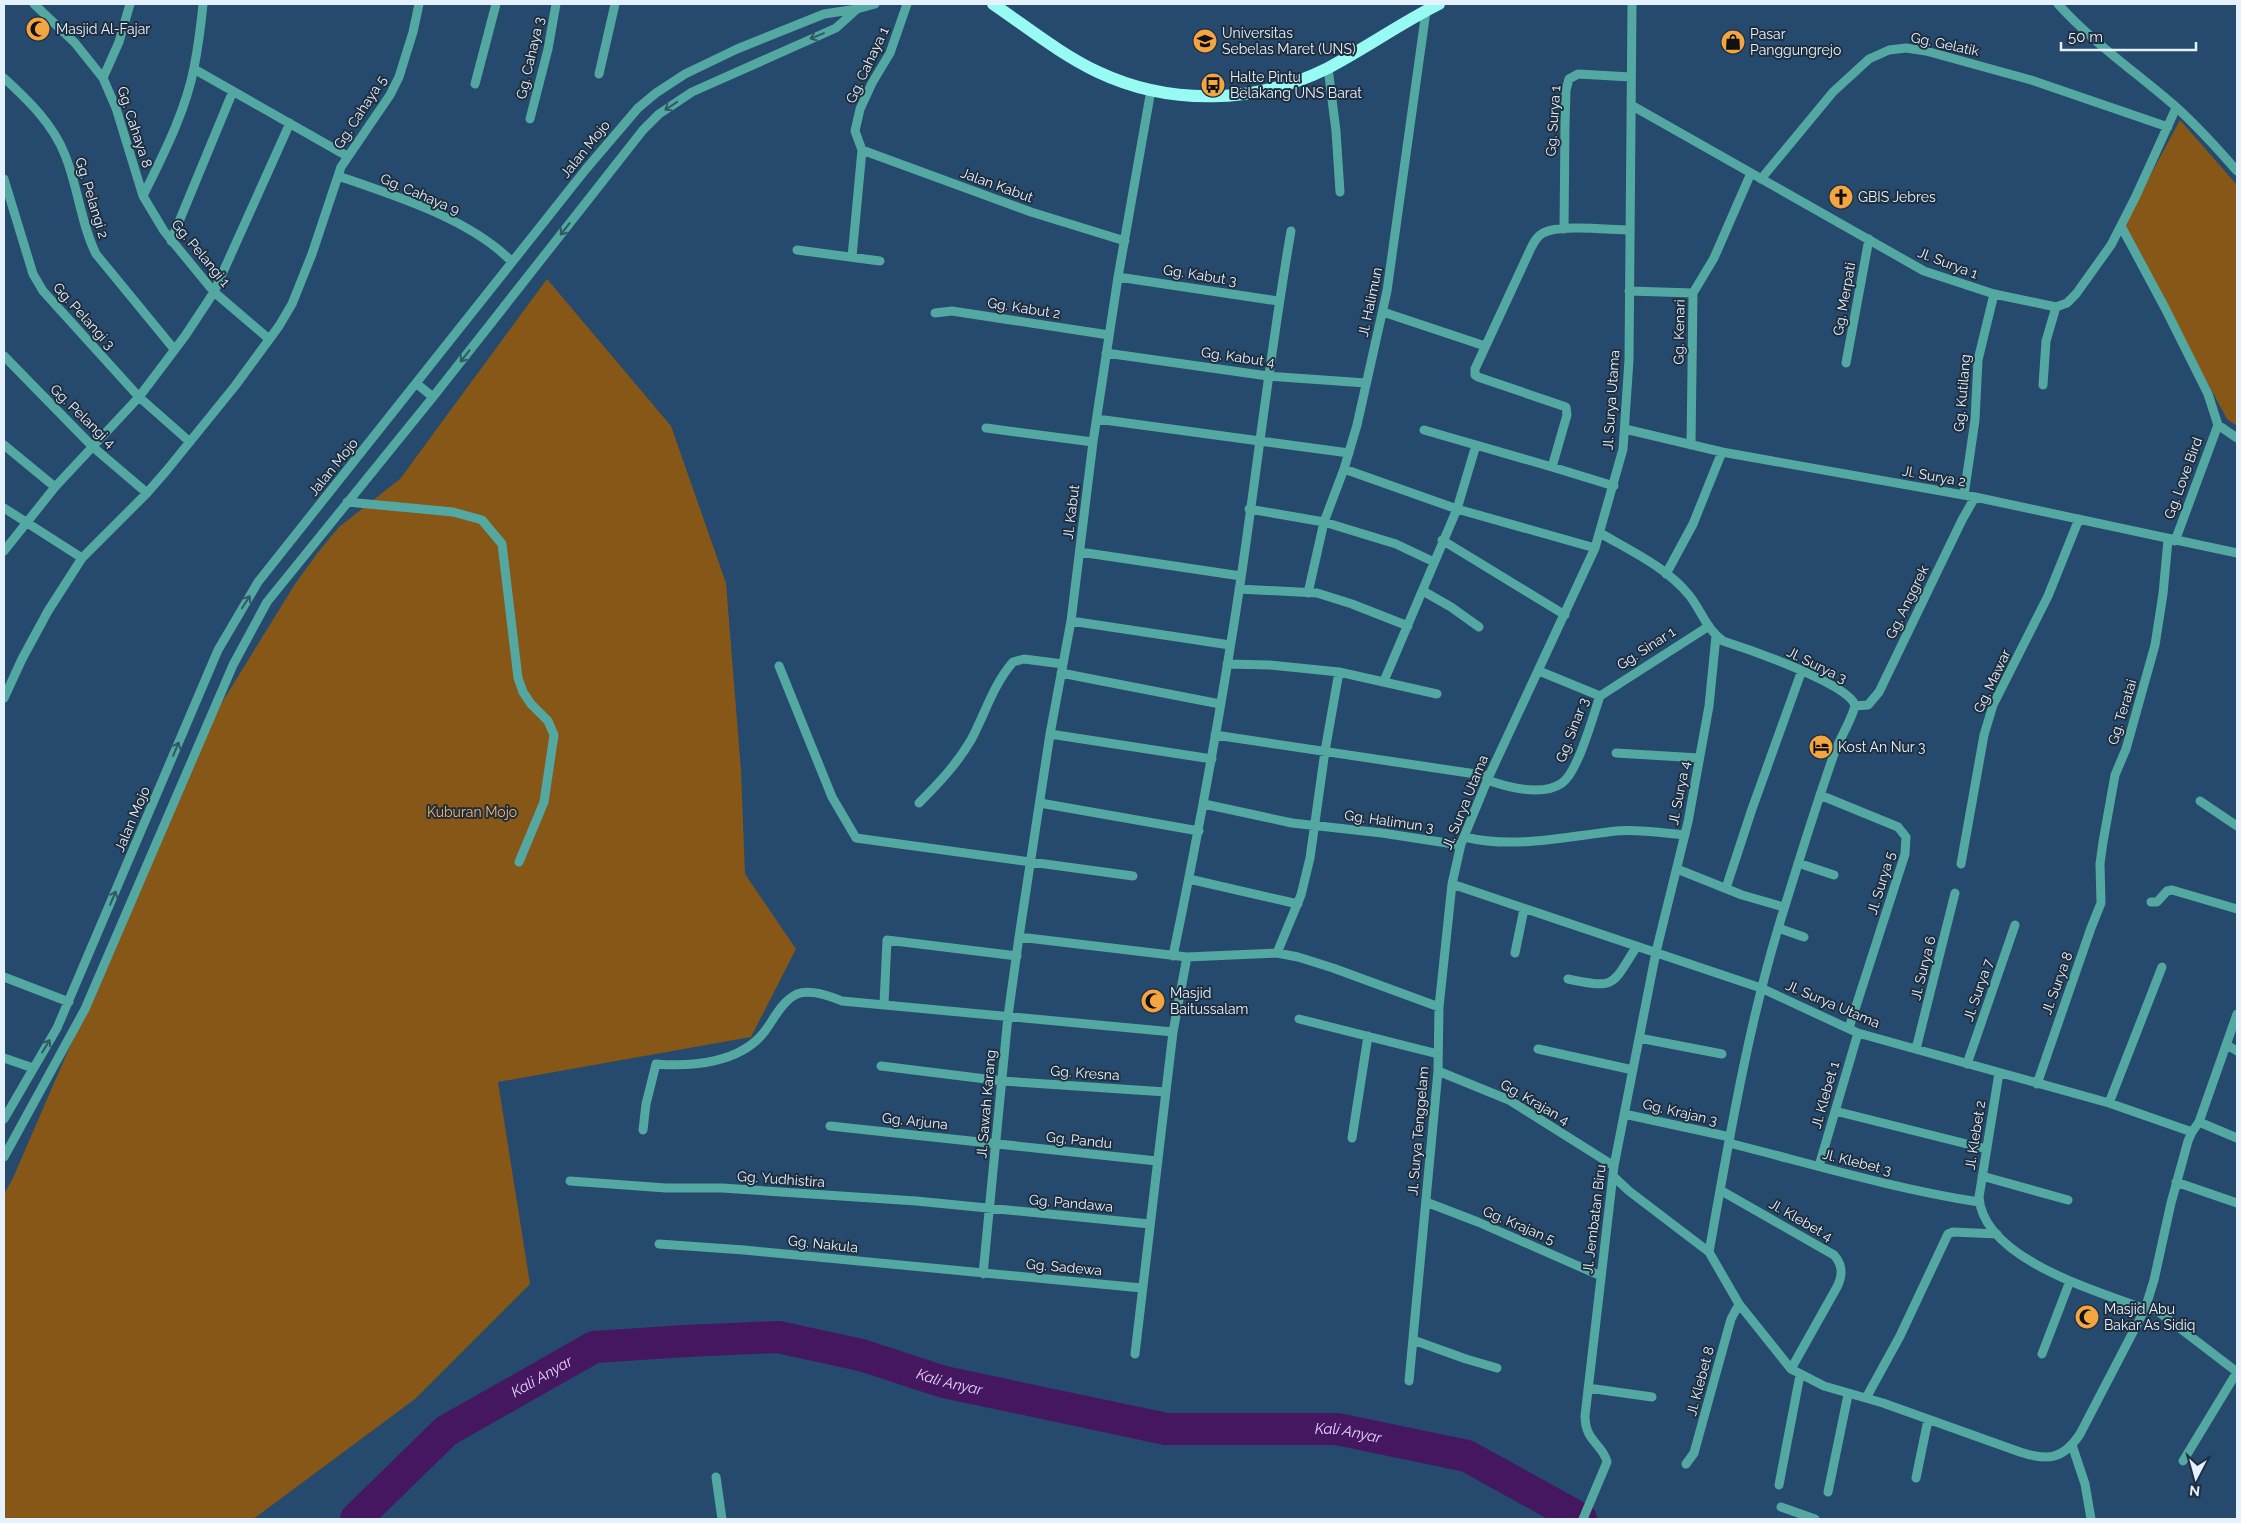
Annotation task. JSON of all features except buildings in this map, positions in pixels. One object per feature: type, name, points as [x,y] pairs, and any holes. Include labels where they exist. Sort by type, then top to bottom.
[{"type":"main road","points":[[993,4],[1080,62],[1112,78],[1151,90],[1188,95],[1243,95],[1289,84],[1328,68],[1439,4]]},
{"type":"street","name":"Gg. Cahaya 8","points":[[34,4],[75,43],[103,78],[116,108],[143,196]]},
{"type":"street","points":[[103,78],[119,42],[130,4]]},
{"type":"street","points":[[143,196],[173,132],[194,69],[204,4]]},
{"type":"street","name":"Gg. Cahaya 5","points":[[4,698],[22,658],[82,558],[148,493],[235,386],[292,304],[347,156],[390,95],[407,54],[419,4]]},
{"type":"street","points":[[475,84],[496,4]]},
{"type":"street","name":"Gg. Cahaya 3","points":[[530,119],[548,49],[556,4]]},
{"type":"street","points":[[599,74],[615,4]]},
{"type":"street","name":"Jalan Mojo","points":[[4,1119],[57,1028],[218,650],[258,582],[624,123],[656,93],[685,74],[736,49],[824,14],[875,4]]},
{"type":"street","name":"Gg. Cahaya 1","points":[[852,257],[862,150],[856,131],[860,110],[872,82],[890,53],[906,4]]},
{"type":"street","name":"Jl. Surya Utama","points":[[1632,4],[1629,292],[1623,449],[1595,548],[1488,778],[1462,841],[1452,884],[1761,988],[1858,1032],[2108,1104],[2192,1132]]},
{"type":"street","points":[[2058,4],[2098,43],[2176,108],[2205,135],[2237,171]]},
{"type":"street","points":[[4,1156],[85,1009],[233,664],[267,602],[433,397],[642,130],[659,114],[692,92],[836,28],[857,9]]},
{"type":"street","name":"Jl. Halimun","points":[[1308,592],[1324,522],[1349,453],[1383,312],[1393,262],[1426,11]]},
{"type":"street","name":"Gg. Gelatik","points":[[1761,179],[1833,92],[1869,59],[1889,50],[1906,48],[1926,51],[2022,77],[2168,127]]},
{"type":"street","points":[[1328,68],[1336,131],[1340,192]]},
{"type":"street","points":[[194,69],[347,156]]},
{"type":"street","name":"Gg. Surya 1","points":[[1564,229],[1564,152],[1567,84],[1573,76],[1578,74],[1631,77]]},
{"type":"street","name":"Gg. Pelangi 2","points":[[4,78],[48,124],[65,154],[90,240],[96,254],[174,349]]},
{"type":"street","name":"Jl. Kabut","points":[[1019,937],[1050,734],[1071,621],[1106,353],[1151,90]]},
{"type":"street","points":[[171,241],[233,92]]},
{"type":"street","name":"Jl. Surya 1","points":[[1631,105],[1924,271],[1994,294],[2056,307]]},
{"type":"street","points":[[2043,385],[2046,341],[2056,307],[2068,303],[2076,294],[2111,245],[2176,108]]},
{"type":"street","points":[[4,551],[55,487],[139,397],[214,292],[290,123]]},
{"type":"street","name":"Jalan Kabut","points":[[862,150],[1031,212],[1125,241]]},
{"type":"street","name":"Gg. Kenari","points":[[1692,445],[1693,293],[1714,258],[1751,174]]},
{"type":"street","name":"Gg. Cahaya 9","points":[[338,176],[449,219],[492,245],[512,262]]},
{"type":"street","name":"Gg. Pelangi 3","points":[[4,179],[33,274],[43,291],[139,397],[190,442]]},
{"type":"street","name":"Gg. Pelangi 1","points":[[143,196],[171,241],[214,292],[269,339]]},
{"type":"street","points":[[2121,226],[2208,394],[2218,425],[2237,438]]},
{"type":"street","points":[[1552,467],[1567,415],[1566,407],[1475,375],[1474,370],[1535,240],[1545,232],[1564,229],[1630,230]]},
{"type":"street","points":[[1173,956],[1212,759],[1241,576],[1278,301],[1290,231]]},
{"type":"street","name":"Gg. Merpati","points":[[1846,363],[1869,239]]},
{"type":"street","points":[[797,250],[880,261]]},
{"type":"street","name":"Gg. Kabut 3","points":[[1118,277],[1278,301]]},
{"type":"street","points":[[1629,292],[1693,293]]},
{"type":"street","name":"Gg. Kutilang","points":[[1964,495],[1975,420],[1978,360],[1994,294]]},
{"type":"street","name":"Gg. Kabut 2","points":[[935,313],[958,311],[1109,335]]},
{"type":"street","points":[[1383,312],[1485,346]]},
{"type":"street","name":"Gg. Kabut 4","points":[[1106,353],[1268,376],[1366,383]]},
{"type":"street","name":"Gg. Pelangi 4","points":[[4,356],[93,447],[148,493]]},
{"type":"street","points":[[417,384],[433,397]]},
{"type":"street","points":[[1097,419],[1349,453]]},
{"type":"street","name":"Gg. Love Bird","points":[[2172,541],[2218,425]]},
{"type":"street","points":[[986,428],[1093,442]]},
{"type":"street","name":"Jl. Surya 2","points":[[1625,429],[1722,452],[1975,497],[2172,541],[2237,553]]},
{"type":"street","points":[[1424,430],[1614,486]]},
{"type":"street","points":[[4,445],[55,487]]},
{"type":"street","points":[[1384,681],[1442,540],[1457,509],[1476,445]]},
{"type":"street","points":[[1666,574],[1697,516],[1722,452]]},
{"type":"street","points":[[1344,469],[1457,509],[1595,548]]},
{"type":"street","name":"Gg. Anggrek","points":[[1855,706],[1868,705],[1879,692],[1962,520],[1975,497]]},
{"type":"street","points":[[347,502],[453,512],[482,520],[502,544],[518,678],[523,692],[531,704],[548,721],[554,735],[544,802],[518,862]]},
{"type":"street","points":[[4,508],[82,558]]},
{"type":"street","points":[[1249,509],[1324,522],[1396,544],[1434,562]]},
{"type":"street","name":"Gg. Mawar","points":[[1961,864],[1984,734],[1993,705],[2048,596],[2079,519]]},
{"type":"street","points":[[1600,534],[1666,574],[1689,595],[1716,636]]},
{"type":"street","points":[[1442,540],[1565,614]]},
{"type":"street","name":"Gg. Teratai","points":[[2101,891],[2102,842],[2113,782],[2143,692],[2155,645],[2172,541]]},
{"type":"street","points":[[1080,552],[1241,576]]},
{"type":"street","points":[[1239,589],[1317,593],[1408,626]]},
{"type":"street","points":[[1422,592],[1451,607],[1479,627]]},
{"type":"street","points":[[1071,621],[1230,645]]},
{"type":"street","name":"Gg. Sinar 1","points":[[1600,696],[1709,626]]},
{"type":"street","name":"Jl. Surya 3","points":[[1716,636],[1724,641],[1802,670],[1846,695],[1854,702],[1855,706]]},
{"type":"street","name":"Jl. Surya 4","points":[[1656,952],[1685,834],[1711,687],[1716,636]]},
{"type":"street","points":[[920,803],[942,780],[966,747],[997,685],[1013,662],[1024,659],[1220,704]]},
{"type":"street","points":[[1227,664],[1269,665],[1339,672],[1437,694]]},
{"type":"street","points":[[780,666],[832,797],[856,838],[1133,876]]},
{"type":"street","points":[[1726,888],[1802,670]]},
{"type":"street","points":[[1539,671],[1600,696]]},
{"type":"street","points":[[1277,953],[1298,904],[1310,858],[1324,751],[1339,672]]},
{"type":"street","name":"Gg. Sinar 3","points":[[1215,735],[1488,778],[1524,790],[1548,788],[1563,783],[1577,760],[1600,696]]},
{"type":"street","points":[[1710,1252],[1745,1058],[1761,988],[1820,795],[1839,740],[1855,706]]},
{"type":"street","points":[[1050,734],[1212,759]]},
{"type":"street","points":[[1616,753],[1699,758]]},
{"type":"street","name":"Jl. Surya 5","points":[[1820,795],[1898,827],[1907,841],[1905,854],[1849,1028]]},
{"type":"street","points":[[2200,801],[2237,826]]},
{"type":"street","points":[[1040,803],[1199,831]]},
{"type":"street","name":"Gg. Halimun 3","points":[[1204,804],[1315,826],[1462,841],[1517,843],[1638,830],[1685,834]]},
{"type":"street","points":[[1798,863],[1834,875]]},
{"type":"street","points":[[1677,869],[1780,906]]},
{"type":"street","points":[[1189,879],[1298,904]]},
{"type":"street","name":"Jl. Surya Tenggelam","points":[[1409,1381],[1438,1071],[1439,1007],[1452,884]]},
{"type":"street","points":[[2150,902],[2157,902],[2167,891],[2172,890],[2237,909]]},
{"type":"street","name":"Jl. Surya 8","points":[[2037,1084],[2090,928],[2099,910],[2101,891]]},
{"type":"street","name":"Jl. Surya 6","points":[[1916,1050],[1955,893]]},
{"type":"street","points":[[1515,954],[1524,909]]},
{"type":"street","name":"Jl. Surya 7","points":[[1967,1064],[2015,925]]},
{"type":"street","points":[[1778,928],[1804,936]]},
{"type":"street","points":[[1019,937],[1187,957],[1277,953],[1316,962],[1439,1007]]},
{"type":"street","name":"Jl. Sawah Karang","points":[[984,1274],[1008,1016],[1019,937]]},
{"type":"street","points":[[884,1004],[887,940],[1016,956]]},
{"type":"street","points":[[1568,979],[1599,986],[1613,982],[1637,946]]},
{"type":"street","name":"Jl. Jembatan Biru","points":[[1582,1519],[1607,1462],[1605,1456],[1586,1430],[1585,1416],[1614,1166],[1656,952]]},
{"type":"street","points":[[1134,1354],[1173,1032],[1187,957]]},
{"type":"street","points":[[2108,1104],[2162,967]]},
{"type":"street","points":[[4,977],[69,1002]]},
{"type":"street","points":[[643,1130],[646,1104],[656,1064],[672,1065],[706,1062],[737,1053],[764,1033],[786,1002],[797,995],[815,994],[842,1001],[1173,1032]]},
{"type":"street","points":[[1613,1176],[1629,1191],[1678,1226],[1710,1252],[1739,1304],[1791,1369],[1800,1375],[1848,1395],[1866,1398],[2035,1457],[2047,1458],[2063,1453],[2072,1445],[2146,1306],[2154,1280],[2176,1182],[2192,1132],[2199,1122],[2237,1014]]},
{"type":"street","points":[[1299,1019],[1438,1054]]},
{"type":"street","name":"Jl. Klebet 1","points":[[1818,1166],[1858,1032]]},
{"type":"street","points":[[1352,1138],[1368,1036]]},
{"type":"street","points":[[1639,1038],[1722,1054]]},
{"type":"street","points":[[2227,1045],[2237,1051]]},
{"type":"street","points":[[1538,1050],[1633,1070]]},
{"type":"street","points":[[4,1058],[33,1068]]},
{"type":"street","name":"Gg. Kresna","points":[[881,1066],[1002,1081],[1166,1092]]},
{"type":"street","name":"Gg. Krajan 4","points":[[1438,1071],[1509,1100],[1614,1166]]},
{"type":"street","name":"Jl. Klebet 2","points":[[1979,1202],[1999,1073]]},
{"type":"street","points":[[1835,1111],[1987,1149]]},
{"type":"street","name":"Gg. Krajan 3","points":[[1624,1114],[1730,1140]]},
{"type":"street","points":[[2199,1122],[2237,1138]]},
{"type":"street","name":"Gg. Arjuna","points":[[830,1126],[997,1144]]},
{"type":"street","name":"Jl. Klebet 3","points":[[1730,1140],[1818,1166],[1942,1196],[1979,1202]]},
{"type":"street","name":"Gg. Pandu","points":[[997,1144],[1157,1162]]},
{"type":"street","points":[[1982,1176],[2068,1200]]},
{"type":"street","name":"Gg. Yudhistira","points":[[570,1181],[666,1188],[722,1188],[916,1201],[990,1209]]},
{"type":"street","points":[[2176,1182],[2237,1203]]},
{"type":"street","name":"Jl. Klebet 4","points":[[1720,1190],[1834,1254],[1841,1265],[1841,1280],[1791,1369]]},
{"type":"street","name":"Gg. Krajan 5","points":[[1426,1202],[1478,1222],[1601,1276]]},
{"type":"street","points":[[1979,1202],[1996,1234],[2009,1247],[2028,1260],[2070,1281],[2146,1306],[2237,1372],[2183,1461]]},
{"type":"street","name":"Gg. Pandawa","points":[[990,1209],[1150,1224]]},
{"type":"street","points":[[1866,1398],[1900,1336],[1948,1234],[1952,1232],[1996,1234]]},
{"type":"street","name":"Gg. Nakula","points":[[659,1244],[744,1250],[984,1274]]},
{"type":"street","name":"Gg. Sadewa","points":[[984,1274],[1142,1288]]},
{"type":"street","points":[[2042,1354],[2070,1281]]},
{"type":"street","name":"Jl. Klebet 8","points":[[1686,1464],[1694,1453],[1731,1319],[1739,1304]]},
{"type":"street","points":[[1413,1340],[1466,1360],[1498,1368]]},
{"type":"street","points":[[1779,1485],[1800,1375]]},
{"type":"street","points":[[1588,1388],[1652,1397]]},
{"type":"street","points":[[1828,1492],[1848,1395]]},
{"type":"street","points":[[1916,1478],[1928,1420]]},
{"type":"street","points":[[2072,1445],[2085,1484],[2091,1519]]},
{"type":"street","points":[[716,1477],[722,1519]]},
{"type":"street","points":[[1781,1507],[1815,1519]]},
{"type":"green space","points":[[2180,120],[2237,185],[2237,426],[2227,419],[2123,226]]},
{"type":"green space","name":"Kuburan Mojo","points":[[547,279],[671,426],[726,583],[741,771],[745,874],[796,949],[751,1037],[498,1082],[530,1284],[415,1399],[256,1517],[252,1519],[4,1519],[4,1194],[13,1178],[138,889],[221,704],[295,584],[319,551],[339,527],[400,479]]},
{"type":"waterway","name":"Kali Anyar","points":[[356,1519],[446,1431],[594,1347],[778,1337],[861,1355],[944,1382],[1166,1429],[1337,1429],[1467,1456],[1581,1519]]},
{"type":"place","name":"Masjid Al-Fajar","points":[[38,29]]},
{"type":"place","name":"Universitas Sebelas Maret (UNS)","points":[[1205,41]]},
{"type":"place","name":"Pasar Panggungrejo","points":[[1733,42]]},
{"type":"place","name":"Halte Pintu Belakang UNS Barat","points":[[1213,85]]},
{"type":"place","name":"GBIS Jebres","points":[[1841,197]]},
{"type":"place","name":"Kost An Nur 3","points":[[1821,747]]},
{"type":"place","name":"Masjid Baitussalam","points":[[1153,1001]]},
{"type":"place","name":"Masjid Abu Bakar As Sidiq","points":[[2087,1317]]}]
